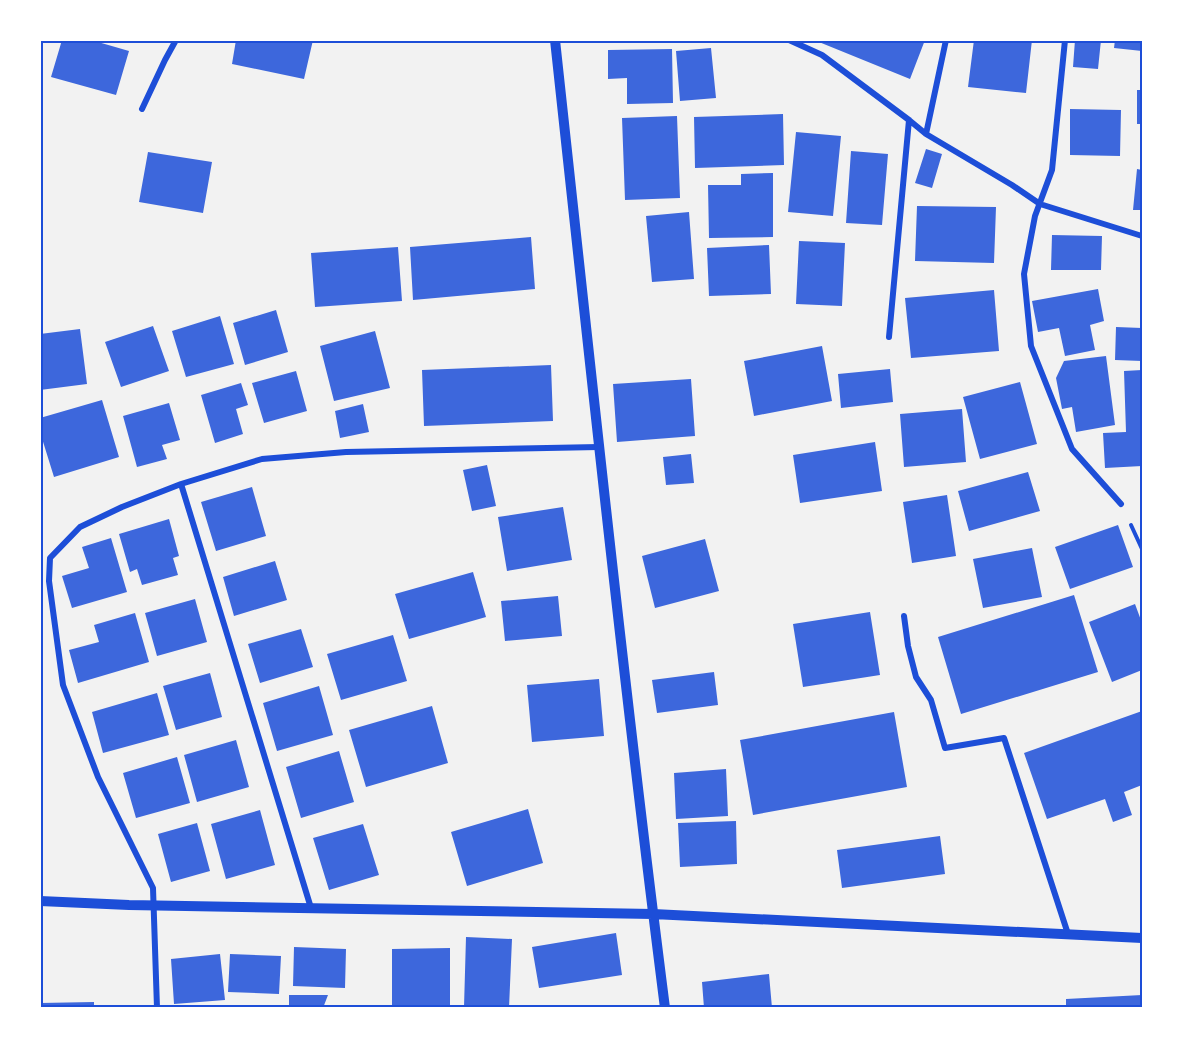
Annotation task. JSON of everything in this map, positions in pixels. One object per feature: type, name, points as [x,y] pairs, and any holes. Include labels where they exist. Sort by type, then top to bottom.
[{"type":"street","points":[[142,110],[176,40]]},
{"type":"street","points":[[555,40],[599,447],[665,1008]]},
{"type":"street","points":[[789,40],[822,55],[926,134],[1040,204],[1143,236]]},
{"type":"street","points":[[926,134],[946,40]]},
{"type":"street","points":[[1065,40],[1052,170],[1035,216],[1024,274],[1031,346],[1072,449],[1121,504]]},
{"type":"street","points":[[889,337],[909,120]]},
{"type":"street","points":[[157,1008],[153,888],[98,777],[63,685],[49,580],[50,558],[80,527],[122,507],[182,484],[262,459],[346,452],[599,447]]},
{"type":"street","points":[[182,484],[311,908]]},
{"type":"street","points":[[40,557],[50,558]]},
{"type":"street","points":[[903,616],[916,677],[931,700],[945,748],[1004,738],[1068,935]]},
{"type":"street","points":[[40,901],[653,914],[1143,938]]},
{"type":"building","points":[[62,40],[91,40],[129,51],[116,95],[51,77]]},
{"type":"building","points":[[236,40],[313,40],[304,79],[232,64]]},
{"type":"building","points":[[814,40],[925,40],[910,79]]},
{"type":"building","points":[[974,40],[1032,40],[1026,93],[968,87]]},
{"type":"building","points":[[1075,40],[1101,40],[1098,69],[1073,67]]},
{"type":"building","points":[[1115,40],[1142,40],[1142,51],[1114,48]]},
{"type":"building","points":[[711,48],[716,98],[680,101],[676,51]]},
{"type":"building","points":[[672,49],[673,103],[627,104],[627,78],[608,79],[608,50]]},
{"type":"building","points":[[1137,90],[1142,90],[1142,124],[1137,124]]},
{"type":"building","points":[[1070,109],[1121,110],[1120,156],[1070,155]]},
{"type":"building","points":[[783,114],[784,165],[695,168],[694,117]]},
{"type":"building","points":[[677,116],[680,198],[625,200],[622,118]]},
{"type":"building","points":[[796,132],[841,136],[833,216],[788,212]]},
{"type":"building","points":[[926,149],[942,154],[932,188],[915,183]]},
{"type":"building","points":[[851,151],[888,154],[882,225],[846,223]]},
{"type":"building","points":[[148,152],[212,162],[203,213],[139,202]]},
{"type":"building","points":[[1137,169],[1142,170],[1142,210],[1133,210]]},
{"type":"building","points":[[773,173],[773,237],[709,238],[708,185],[741,185],[741,174]]},
{"type":"building","points":[[917,206],[996,207],[994,263],[915,261]]},
{"type":"building","points":[[689,212],[694,279],[652,282],[646,216]]},
{"type":"building","points":[[1052,235],[1102,236],[1101,270],[1051,270]]},
{"type":"building","points":[[531,237],[535,289],[413,300],[410,247]]},
{"type":"building","points":[[799,241],[845,243],[842,306],[796,304]]},
{"type":"building","points":[[769,245],[771,294],[709,296],[707,248]]},
{"type":"building","points":[[398,247],[402,301],[315,307],[311,253]]},
{"type":"building","points":[[1098,289],[1104,321],[1090,325],[1095,350],[1065,356],[1059,328],[1038,332],[1032,301]]},
{"type":"building","points":[[994,290],[999,351],[911,358],[905,298]]},
{"type":"building","points":[[276,310],[288,352],[245,365],[233,323]]},
{"type":"building","points":[[220,316],[234,364],[186,377],[172,331]]},
{"type":"building","points":[[153,326],[169,371],[121,387],[105,342]]},
{"type":"building","points":[[1116,327],[1142,328],[1142,361],[1115,360]]},
{"type":"building","points":[[80,329],[87,384],[40,390],[40,334]]},
{"type":"building","points":[[375,331],[390,388],[334,401],[320,346]]},
{"type":"building","points":[[822,346],[832,401],[754,416],[744,361]]},
{"type":"building","points":[[1106,356],[1115,425],[1076,432],[1072,407],[1062,409],[1056,378],[1064,361]]},
{"type":"building","points":[[551,365],[553,421],[424,426],[422,370]]},
{"type":"building","points":[[890,369],[893,402],[841,408],[838,374]]},
{"type":"building","points":[[1142,370],[1142,466],[1105,468],[1103,433],[1126,432],[1124,371]]},
{"type":"building","points":[[296,371],[307,411],[264,423],[252,383]]},
{"type":"building","points":[[691,379],[695,436],[617,442],[613,384]]},
{"type":"building","points":[[1020,382],[1037,444],[980,459],[963,397]]},
{"type":"building","points":[[241,383],[248,405],[236,409],[243,434],[215,443],[201,395]]},
{"type":"building","points":[[102,400],[119,457],[54,477],[40,432],[40,418]]},
{"type":"building","points":[[169,403],[180,440],[162,445],[167,459],[137,467],[123,416]]},
{"type":"building","points":[[363,404],[369,432],[340,438],[335,411]]},
{"type":"building","points":[[962,409],[966,462],[904,467],[900,414]]},
{"type":"building","points":[[875,442],[882,491],[800,503],[793,455]]},
{"type":"building","points":[[691,454],[694,483],[666,485],[663,457]]},
{"type":"building","points":[[487,465],[496,506],[472,511],[463,470]]},
{"type":"building","points":[[1028,472],[1040,511],[969,531],[958,491]]},
{"type":"building","points":[[252,487],[266,536],[216,551],[201,502]]},
{"type":"building","points":[[947,495],[956,556],[912,563],[903,502]]},
{"type":"building","points":[[563,507],[572,560],[507,571],[498,517]]},
{"type":"building","points":[[169,519],[179,556],[173,558],[178,575],[142,585],[137,569],[130,572],[119,534]]},
{"type":"building","points":[[1118,525],[1133,567],[1070,589],[1055,547]]},
{"type":"building","points":[[111,538],[127,592],[72,608],[62,576],[89,568],[82,547]]},
{"type":"building","points":[[705,539],[719,591],[655,608],[642,556]]},
{"type":"building","points":[[1032,548],[1042,597],[983,608],[973,559]]},
{"type":"building","points":[[275,561],[287,600],[234,616],[223,577]]},
{"type":"building","points":[[473,572],[486,617],[409,639],[395,594]]},
{"type":"building","points":[[1074,595],[1098,672],[961,714],[938,637]]},
{"type":"building","points":[[558,596],[562,636],[505,641],[501,601]]},
{"type":"building","points":[[195,599],[207,642],[157,656],[145,613]]},
{"type":"building","points":[[1135,604],[1142,623],[1142,670],[1112,682],[1089,622]]},
{"type":"building","points":[[870,612],[880,675],[803,687],[793,624]]},
{"type":"building","points":[[135,613],[149,662],[78,683],[69,650],[99,642],[94,625]]},
{"type":"building","points":[[301,629],[313,667],[260,683],[248,644]]},
{"type":"building","points":[[393,635],[407,681],[341,700],[327,654]]},
{"type":"building","points":[[714,672],[718,705],[657,713],[652,680]]},
{"type":"building","points":[[210,673],[222,717],[176,730],[163,686]]},
{"type":"building","points":[[599,679],[604,736],[532,742],[527,685]]},
{"type":"building","points":[[319,686],[333,735],[277,751],[263,703]]},
{"type":"building","points":[[157,693],[169,735],[103,753],[92,712]]},
{"type":"building","points":[[432,706],[448,763],[366,787],[349,730]]},
{"type":"building","points":[[1142,711],[1142,785],[1124,792],[1132,815],[1113,822],[1105,799],[1047,819],[1024,753]]},
{"type":"building","points":[[894,712],[907,787],[753,815],[740,740]]},
{"type":"building","points":[[236,740],[249,787],[197,802],[184,755]]},
{"type":"building","points":[[339,751],[354,802],[301,818],[286,767]]},
{"type":"building","points":[[177,757],[190,803],[136,818],[123,773]]},
{"type":"building","points":[[726,769],[728,816],[676,819],[674,773]]},
{"type":"building","points":[[528,809],[543,863],[467,886],[451,832]]},
{"type":"building","points":[[260,810],[275,865],[226,879],[211,824]]},
{"type":"building","points":[[736,821],[737,864],[680,867],[678,823]]},
{"type":"building","points":[[197,823],[210,871],[171,882],[158,834]]},
{"type":"building","points":[[363,824],[379,875],[329,890],[313,838]]},
{"type":"building","points":[[940,836],[945,874],[842,888],[837,850]]},
{"type":"building","points":[[616,933],[622,975],[539,988],[532,947]]},
{"type":"building","points":[[466,937],[512,939],[509,1008],[464,1007]]},
{"type":"building","points":[[294,947],[346,949],[345,988],[293,986]]},
{"type":"building","points":[[450,948],[450,1005],[392,1005],[392,949]]},
{"type":"building","points":[[220,954],[225,1000],[174,1004],[171,959]]},
{"type":"building","points":[[230,954],[281,956],[279,994],[228,992]]},
{"type":"building","points":[[769,974],[772,1008],[704,1008],[702,982]]},
{"type":"building","points":[[289,995],[328,995],[323,1008],[289,1008]]},
{"type":"building","points":[[1142,995],[1142,1008],[1066,1008],[1066,999]]},
{"type":"building","points":[[94,1002],[94,1008],[40,1008],[40,1003]]}]
